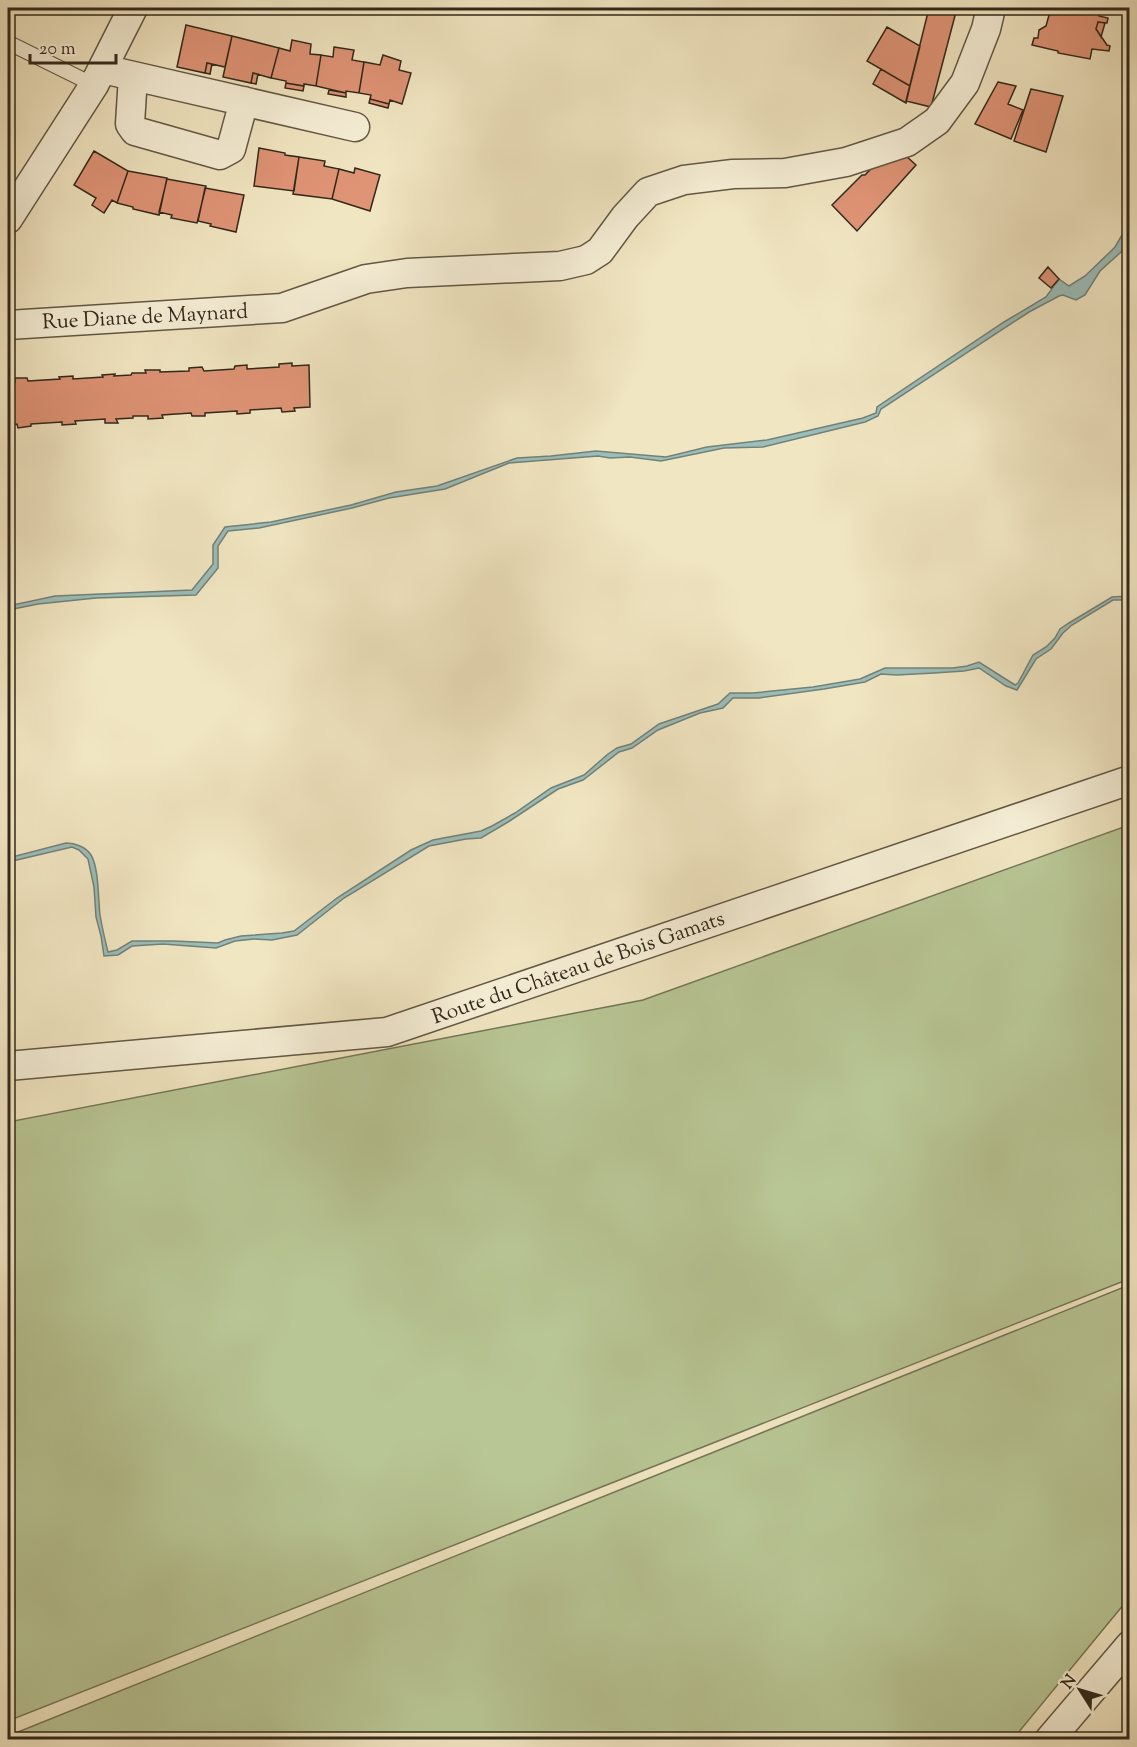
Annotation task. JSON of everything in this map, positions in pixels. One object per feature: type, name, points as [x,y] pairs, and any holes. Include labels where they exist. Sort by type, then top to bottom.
[{"type":"street","points":[[8,219],[99,77],[133,8]]},
{"type":"street","name":"Rue Diane de Maynard","points":[[8,325],[282,308],[366,279],[418,273],[560,266],[586,260],[600,250],[648,192],[684,180],[733,174],[784,173],[846,162],[907,142],[937,121],[965,83],[986,29],[991,8]]},
{"type":"street","points":[[99,77],[133,76],[355,127]]},
{"type":"street","points":[[133,76],[130,124],[135,131],[220,155],[231,149],[244,101]]},
{"type":"street","name":"Route du Château de Bois Gamats","points":[[8,1066],[387,1032],[1130,780]]},
{"type":"street","points":[[1048,1740],[1130,1645]]},
{"type":"lane","points":[[8,45],[11,44],[99,77]]},
{"type":"green space","points":[[1129,825],[1129,1279],[8,1721],[8,1122],[643,1000]]},
{"type":"green space","points":[[1129,1285],[1129,1598],[1013,1739],[8,1739],[8,1736]]},
{"type":"water","points":[[1129,223],[1129,237],[1121,252],[1100,271],[1085,295],[1076,300],[1063,295],[1059,296],[1029,312],[881,409],[878,416],[865,422],[763,447],[724,448],[661,461],[598,456],[509,463],[445,489],[389,498],[259,528],[228,531],[218,546],[218,568],[196,595],[96,598],[38,604],[8,610],[8,606],[55,596],[192,590],[213,564],[213,545],[225,527],[271,522],[351,505],[396,492],[437,486],[517,458],[596,451],[666,457],[707,447],[767,440],[863,418],[876,413],[877,407],[1004,322],[1046,297],[1059,279],[1069,286],[1085,276],[1115,247]]},
{"type":"water","points":[[1129,596],[1129,600],[1113,600],[1072,625],[1051,649],[1036,659],[1017,690],[1006,686],[979,668],[934,673],[881,674],[865,682],[824,689],[759,698],[733,698],[723,708],[700,713],[658,730],[632,748],[619,752],[583,780],[558,789],[481,838],[429,846],[344,898],[297,935],[272,940],[235,941],[216,948],[163,944],[132,946],[118,955],[104,956],[88,859],[79,850],[72,847],[8,862],[8,858],[66,843],[86,850],[91,855],[96,868],[100,915],[108,952],[117,950],[132,941],[218,943],[241,936],[294,931],[337,898],[411,850],[433,840],[481,831],[492,826],[551,788],[584,775],[608,754],[617,748],[631,744],[659,724],[718,704],[730,693],[813,687],[860,679],[885,668],[953,668],[979,662],[1015,685],[1033,655],[1046,647],[1060,629],[1112,597]]},
{"type":"building","points":[[929,8],[957,8],[931,107],[906,101]]},
{"type":"building","points":[[1051,8],[1100,8],[1099,16],[1108,18],[1107,23],[1098,22],[1096,29],[1110,46],[1109,51],[1092,49],[1090,59],[1032,45],[1034,38],[1038,38],[1039,30],[1046,26]]},
{"type":"building","points":[[1098,22],[1105,23],[1101,37],[1096,29]]},
{"type":"building","points":[[186,25],[232,36],[225,67],[207,63],[205,73],[177,67]]},
{"type":"building","points":[[887,27],[920,46],[910,86],[867,61]]},
{"type":"building","points":[[232,36],[279,48],[271,78],[253,73],[251,83],[223,77]]},
{"type":"building","points":[[292,40],[311,44],[310,54],[321,55],[316,86],[286,83],[286,81],[271,78],[279,48],[290,51]]},
{"type":"building","points":[[334,47],[354,50],[352,60],[364,62],[359,93],[346,91],[346,93],[316,86],[321,55],[333,57]]},
{"type":"building","points":[[383,55],[401,61],[399,70],[411,73],[402,104],[390,100],[389,104],[370,99],[371,95],[359,93],[364,62],[380,65]]},
{"type":"building","points":[[207,63],[212,64],[210,74],[205,73]]},
{"type":"building","points":[[881,69],[910,86],[906,103],[873,84]]},
{"type":"building","points":[[253,73],[258,74],[256,84],[251,83]]},
{"type":"building","points":[[998,82],[1016,86],[1008,104],[1023,110],[1011,139],[975,124]]},
{"type":"building","points":[[286,83],[304,86],[303,91],[285,88]]},
{"type":"building","points":[[1031,89],[1063,96],[1046,152],[1014,141]]},
{"type":"building","points":[[329,90],[346,93],[346,97],[328,94]]},
{"type":"building","points":[[370,99],[389,104],[388,108],[369,103]]},
{"type":"building","points":[[894,145],[916,165],[857,231],[832,205]]},
{"type":"building","points":[[259,148],[299,157],[294,191],[254,186]]},
{"type":"building","points":[[94,151],[128,171],[117,203],[112,200],[104,213],[92,205],[96,198],[74,185]]},
{"type":"building","points":[[299,157],[325,161],[324,166],[339,169],[332,199],[293,194]]},
{"type":"building","points":[[355,168],[380,175],[370,211],[332,199],[339,169],[354,173]]},
{"type":"building","points":[[128,171],[167,178],[159,215],[117,203]]},
{"type":"building","points":[[167,179],[206,186],[197,223],[171,218],[172,215],[159,212]]},
{"type":"building","points":[[205,188],[244,195],[236,232],[198,221]]},
{"type":"building","points":[[1048,267],[1059,279],[1051,288],[1039,278]]},
{"type":"building","points":[[292,363],[292,366],[309,365],[310,407],[294,408],[295,411],[282,412],[281,408],[250,410],[250,413],[237,414],[237,411],[205,413],[205,416],[192,416],[191,413],[162,415],[163,418],[148,419],[148,416],[133,416],[133,418],[116,419],[118,423],[105,423],[105,419],[75,421],[76,424],[62,425],[62,422],[31,424],[31,426],[18,428],[17,424],[8,425],[8,383],[15,382],[15,378],[27,378],[28,381],[73,376],[73,379],[115,374],[114,376],[131,375],[132,373],[146,373],[145,370],[189,371],[189,368],[202,367],[204,371],[234,369],[235,366],[247,365],[247,369],[279,367],[279,364]]}]
